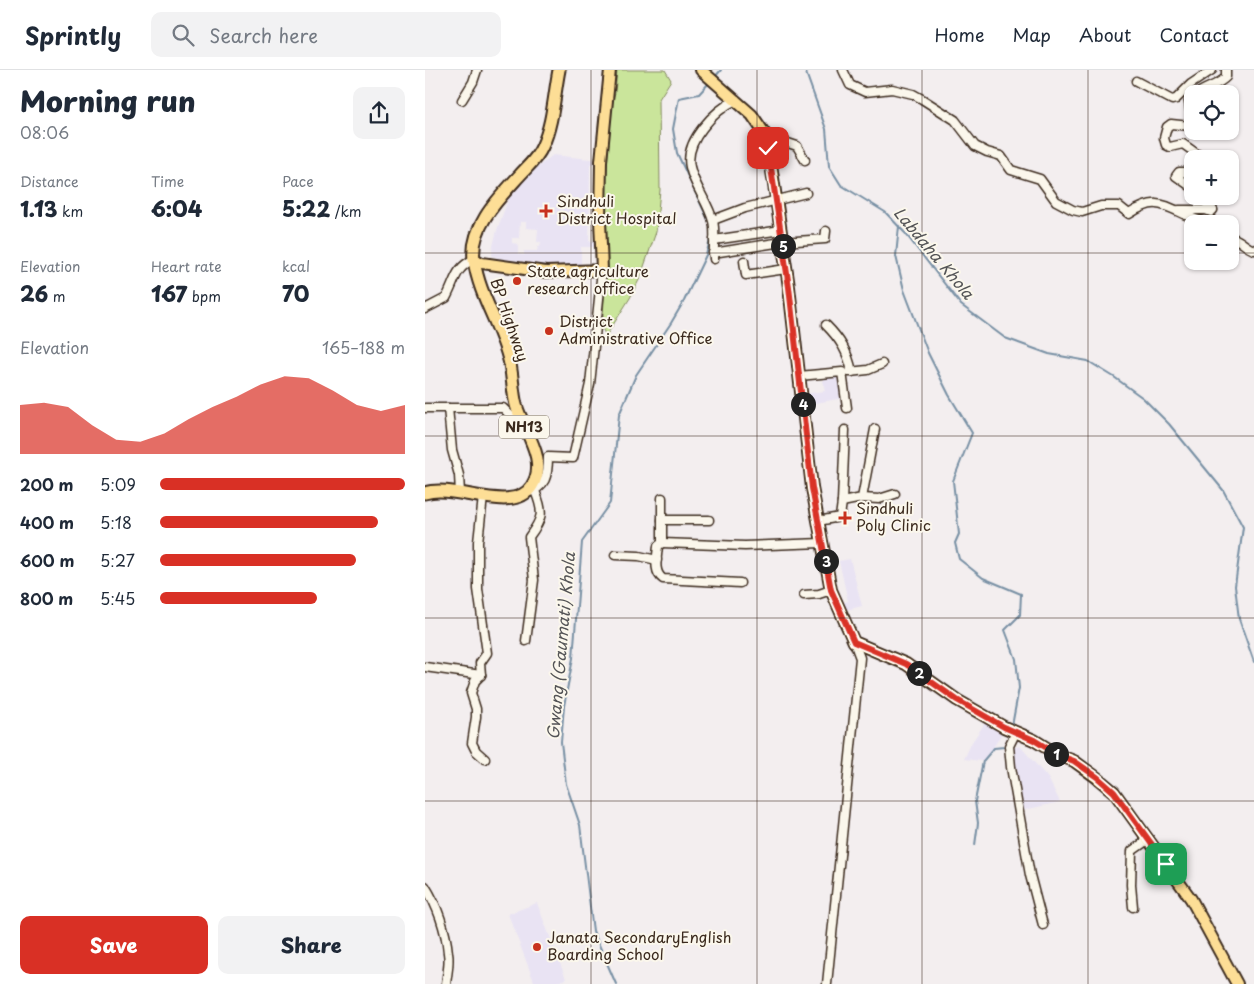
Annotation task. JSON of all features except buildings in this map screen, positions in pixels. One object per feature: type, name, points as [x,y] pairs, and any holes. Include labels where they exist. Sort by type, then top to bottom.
[{"type":"highway","name":"BP Highway","points":[[531,492],[539,468],[537,458],[516,406],[508,356],[479,285],[474,259],[475,244],[480,226],[491,209],[531,164],[542,148],[550,124],[559,70]]},
{"type":"highway","points":[[425,493],[439,490],[483,497],[514,499],[531,492]]},
{"type":"main road","points":[[474,259],[483,263],[546,272],[602,270],[600,228],[601,161],[610,70]]},
{"type":"main road","points":[[703,72],[752,115],[767,137],[781,230],[812,488],[831,590],[854,642],[906,664],[957,700],[1015,732],[1034,740],[1058,755],[1074,761],[1114,792],[1191,899],[1237,984]]},
{"type":"street","points":[[462,100],[473,82],[477,70]]},
{"type":"street","points":[[843,70],[850,85],[865,92],[892,89],[913,94],[922,99],[955,120],[975,146],[1001,156],[1011,170],[1040,179],[1057,201],[1073,210],[1082,212],[1101,206],[1119,206],[1129,214],[1140,207],[1153,203],[1169,206],[1186,215]]},
{"type":"street","points":[[1136,81],[1172,100],[1176,99],[1191,84],[1213,70]]},
{"type":"street","points":[[1210,85],[1221,82],[1226,77],[1225,70]]},
{"type":"street","points":[[736,100],[727,104],[713,116],[695,140],[690,155],[690,166],[713,220],[713,256],[734,249],[782,242],[825,239],[826,231]]},
{"type":"street","points":[[1184,125],[1171,124],[1167,127],[1164,138],[1166,145],[1183,144],[1191,150]]},
{"type":"street","points":[[768,148],[788,143],[797,146],[805,160]]},
{"type":"street","points":[[1184,172],[1179,172],[1176,176],[1184,182]]},
{"type":"street","points":[[713,220],[745,208],[806,193]]},
{"type":"street","points":[[1177,210],[1206,210],[1211,212],[1213,210],[1209,205]]},
{"type":"street","points":[[714,240],[781,230]]},
{"type":"street","points":[[733,237],[734,249]]},
{"type":"street","points":[[1239,240],[1254,250]]},
{"type":"street","points":[[425,308],[446,298],[454,277],[463,265],[474,259]]},
{"type":"street","points":[[744,261],[746,275],[786,269]]},
{"type":"street","points":[[526,641],[534,580],[529,537],[540,522],[540,502],[531,492],[544,482],[548,470],[548,458],[573,458],[590,384],[602,270]]},
{"type":"street","points":[[826,325],[844,347],[849,356],[853,372]]},
{"type":"street","points":[[799,376],[868,370],[882,364]]},
{"type":"street","points":[[842,372],[847,408]]},
{"type":"street","points":[[425,408],[503,408],[516,421],[524,436],[528,437]]},
{"type":"street","points":[[448,408],[452,450],[459,475],[460,493]]},
{"type":"street","points":[[862,498],[875,429]]},
{"type":"street","points":[[818,521],[840,517],[843,502],[845,430]]},
{"type":"street","points":[[843,502],[862,498],[879,499],[895,494]]},
{"type":"street","points":[[483,497],[478,542],[478,589],[487,653],[480,663],[481,675],[475,681],[471,693],[476,709],[472,743],[476,751],[485,759]]},
{"type":"street","points":[[662,498],[662,543],[658,546],[657,572],[663,579],[741,583]]},
{"type":"street","points":[[662,520],[709,520]]},
{"type":"street","points":[[662,543],[745,546],[822,543]]},
{"type":"street","points":[[615,556],[639,556],[657,560]]},
{"type":"street","points":[[804,595],[819,594],[831,590]]},
{"type":"street","points":[[827,984],[860,658],[854,642]]},
{"type":"street","points":[[425,667],[481,675]]},
{"type":"street","points":[[1015,732],[1009,746],[1011,766],[1030,875],[1043,925]]},
{"type":"street","points":[[1133,907],[1131,885],[1132,851],[1149,839]]},
{"type":"street","points":[[425,886],[433,898],[449,954],[446,984]]},
{"type":"shaded area","name":"Sindhuli District Hospital","points":[[553,155],[599,160],[598,269],[557,269],[512,263],[492,256],[497,230],[513,186]],"holes":[[[590,164],[596,164],[594,241],[589,241]],[[520,222],[526,222],[526,228],[538,229],[537,242],[541,242],[540,247],[538,247],[537,251],[524,251],[524,255],[518,254],[518,244],[512,243],[512,238],[519,238]],[[581,247],[596,247],[595,267],[581,267]]]},
{"type":"shaded area","points":[[840,375],[843,398],[805,405],[804,394],[825,391],[822,376]]},
{"type":"shaded area","points":[[850,559],[862,606],[842,611],[840,604],[848,601],[839,561]]},
{"type":"shaded area","points":[[985,723],[1002,733],[982,761],[964,759],[972,742]]},
{"type":"shaded area","points":[[1020,746],[1048,778],[1060,802],[1024,810],[1013,748]]},
{"type":"shaded area","name":"Janata SecondaryEnglish Boarding School","points":[[537,903],[566,979],[553,984],[535,984],[508,914]]},
{"type":"green space","points":[[617,70],[665,70],[671,80],[659,99],[660,190],[656,232],[640,278],[606,336],[602,328],[607,262],[606,180],[612,101],[615,93]]},
{"type":"waterway","name":"Gwang (Gaumati) Khola","points":[[714,78],[721,70]]},
{"type":"waterway","name":"Labdaha Khola","points":[[805,70],[826,129],[829,166],[841,185],[885,212],[905,233],[961,305],[1005,338],[1049,354],[1088,361],[1143,398],[1169,424],[1223,490],[1243,527],[1235,586],[1239,619],[1254,662]]},
{"type":"waterway","name":"Gwang (Gaumati) Khola","points":[[709,83],[699,94],[679,98],[673,129],[677,153],[710,224]]},
{"type":"waterway","points":[[899,226],[896,256],[904,290],[928,353],[949,395],[972,433],[953,481],[959,534],[955,543],[959,559],[983,578],[1021,594],[1020,615],[1005,630],[1016,659],[1019,688],[1012,726]]},
{"type":"waterway","name":"Gwang (Gaumati) Khola","points":[[616,984],[593,931],[580,825],[566,784],[561,742],[564,706],[573,658],[582,542],[610,503],[619,415],[636,375],[684,301],[706,255],[711,236]]},
{"type":"waterway","points":[[975,845],[978,823],[975,801],[983,761],[994,748],[1004,747],[1006,744]]},
{"type":"place","name":"Sindhuli District Hospital","points":[[546,211]]},
{"type":"place","name":"State agriculture research office","points":[[517,281]]},
{"type":"place","name":"District Administrative Office","points":[[549,331]]},
{"type":"place","name":"Sindhuli Poly Clinic","points":[[845,518]]},
{"type":"place","name":"Janata SecondaryEnglish Boarding School","points":[[537,947]]},
{"type":"route","points":[[768,148],[789,287],[812,488],[831,590],[854,642],[906,664],[957,700],[1004,727],[1034,740],[1058,755],[1074,761],[1097,777],[1114,792],[1166,864]]}]
